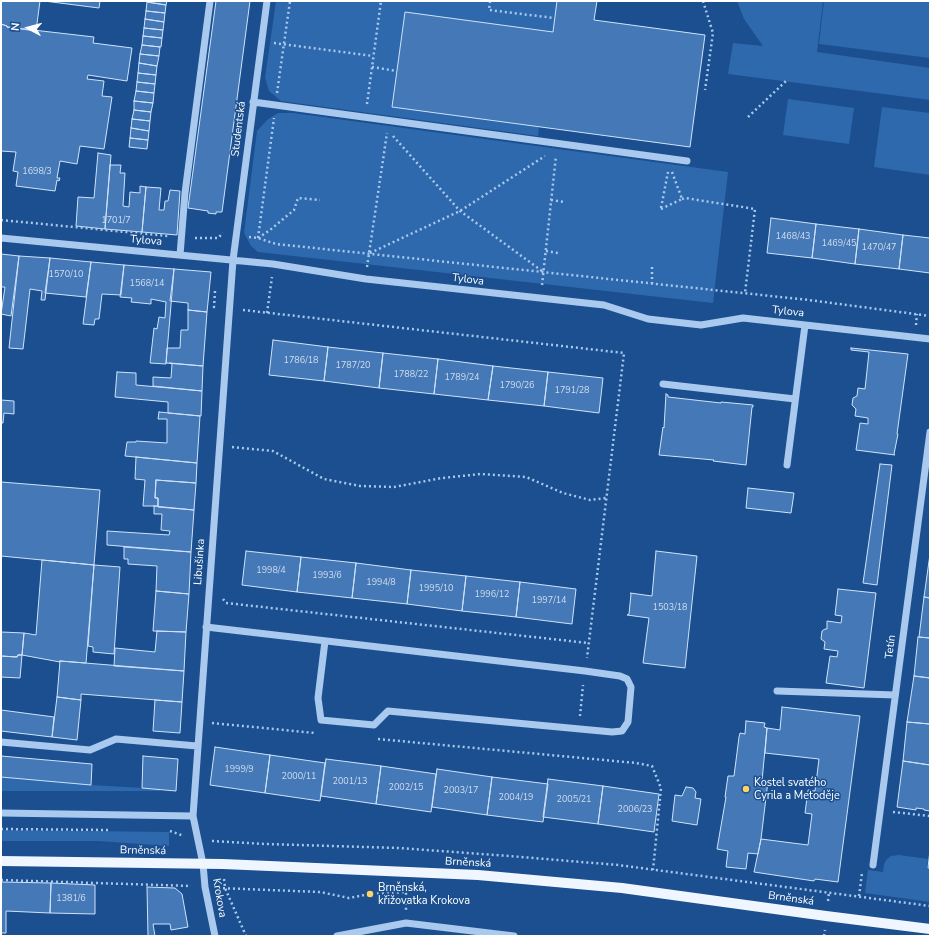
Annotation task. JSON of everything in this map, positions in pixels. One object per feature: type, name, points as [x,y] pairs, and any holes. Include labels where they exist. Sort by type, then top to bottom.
[{"type":"main road","name":"Brněnská","points":[[1,861],[223,864],[478,875],[622,888],[930,929]]},
{"type":"street","name":"Studentská","points":[[233,260],[267,1]]},
{"type":"street","points":[[180,255],[185,193],[210,2]]},
{"type":"street","points":[[253,102],[557,146],[687,161]]},
{"type":"street","name":"Tylova","points":[[1,238],[273,264],[366,279],[604,305],[648,319],[701,325],[743,318],[930,339]]},
{"type":"street","name":"Libušinka","points":[[203,864],[193,816],[233,260]]},
{"type":"street","points":[[787,465],[805,325]]},
{"type":"street","points":[[663,384],[796,399]]},
{"type":"street","name":"Tetín","points":[[873,865],[930,432]]},
{"type":"street","points":[[206,627],[325,641],[585,672],[620,676],[627,680],[631,687],[628,722],[622,731],[612,732],[388,711],[374,725],[322,720],[318,698],[325,641]]},
{"type":"street","points":[[777,691],[896,695]]},
{"type":"street","points":[[1,742],[90,750],[116,739],[197,746]]},
{"type":"street","points":[[1,813],[193,816]]},
{"type":"street","name":"Krokova","points":[[203,864],[205,887],[214,936]]},
{"type":"street","points":[[338,936],[406,923],[514,936]]},
{"type":"path","points":[[365,117],[381,1]]},
{"type":"path","points":[[490,1],[489,10],[554,18]]},
{"type":"path","points":[[703,1],[713,32],[705,90]]},
{"type":"path","points":[[262,41],[374,56]]},
{"type":"path","points":[[372,67],[397,70]]},
{"type":"path","points":[[748,117],[786,81]]},
{"type":"path","points":[[366,279],[388,129],[460,211],[543,272]]},
{"type":"path","points":[[541,299],[557,146]]},
{"type":"path","points":[[369,254],[460,211],[557,146]]},
{"type":"path","points":[[682,199],[670,167],[661,209],[685,198],[755,209],[745,293]]},
{"type":"path","points":[[258,238],[294,210],[298,198],[320,200]]},
{"type":"path","points":[[551,200],[564,202]]},
{"type":"path","points":[[1,220],[209,239],[218,238],[222,233],[258,238],[276,244],[745,293],[930,316]]},
{"type":"path","points":[[546,251],[558,253]]},
{"type":"path","points":[[652,266],[652,284]]},
{"type":"path","points":[[215,288],[214,307],[624,353],[578,729]]},
{"type":"path","points":[[230,446],[272,451],[324,479],[360,486],[394,487],[442,478],[481,474],[526,477],[562,493],[590,500],[606,498]]},
{"type":"path","points":[[219,594],[226,604],[588,643]]},
{"type":"path","points":[[199,722],[318,733]]},
{"type":"path","points":[[374,738],[636,762],[652,766],[661,788],[653,870]]},
{"type":"path","points":[[880,810],[930,816]]},
{"type":"path","points":[[1,830],[116,830]]},
{"type":"path","points":[[163,831],[170,831],[198,840],[265,844],[399,848],[618,865],[930,906]]},
{"type":"path","points":[[222,841],[225,888],[246,936]]},
{"type":"path","points":[[859,896],[863,868],[873,865]]},
{"type":"path","points":[[1,880],[320,892],[349,898],[370,894],[406,892],[406,923]]},
{"type":"shaded area","points":[[276,1],[557,1],[553,32],[405,12],[392,107],[539,127],[538,136],[281,101],[269,91],[265,78]]},
{"type":"shaded area","points":[[737,1],[823,1],[817,52],[930,68],[930,100],[728,74],[733,43],[763,46],[744,19]]},
{"type":"shaded area","points":[[824,1],[930,1],[930,58],[819,44]]},
{"type":"shaded area","points":[[788,99],[854,108],[849,144],[783,135]]},
{"type":"shaded area","points":[[882,107],[930,113],[930,175],[874,167]]},
{"type":"shaded area","points":[[278,113],[293,113],[728,172],[713,303],[258,252],[251,246],[244,233],[257,131],[267,120]]},
{"type":"shaded area","points":[[1,777],[91,785],[160,789],[160,791],[1,791]]},
{"type":"shaded area","points":[[1,830],[169,832],[169,846],[98,841],[1,841]]},
{"type":"shaded area","points":[[899,855],[928,859],[927,868],[930,868],[930,902],[865,893],[868,870],[883,872],[884,864],[887,859],[891,856]]},
{"type":"building","points":[[1,1],[40,1],[36,31],[7,27],[1,24]]},
{"type":"building","points":[[44,1],[100,1],[99,8]]},
{"type":"building","points":[[147,1],[167,1],[166,5]]},
{"type":"building","points":[[216,1],[250,1],[222,212],[216,212],[216,214],[208,213],[208,211],[188,208]]},
{"type":"building","points":[[557,1],[597,1],[594,20],[705,35],[690,147],[392,107],[405,12],[553,32]]},
{"type":"building","points":[[147,2],[166,5],[165,13],[146,11]]},
{"type":"building","points":[[146,11],[165,13],[164,22],[145,19]]},
{"type":"building","points":[[145,19],[164,22],[163,30],[144,28]]},
{"type":"building","points":[[1,24],[7,27],[94,37],[93,43],[132,48],[127,81],[88,75],[87,79],[104,81],[102,96],[112,97],[104,149],[80,146],[77,164],[60,161],[57,178],[60,178],[59,181],[57,180],[55,191],[16,186],[18,172],[13,171],[16,152],[1,151]]},
{"type":"building","points":[[144,28],[163,30],[162,38],[143,36]]},
{"type":"building","points":[[143,36],[162,38],[161,47],[142,45]]},
{"type":"building","points":[[142,45],[160,47],[159,56],[140,54]]},
{"type":"building","points":[[140,54],[159,56],[157,66],[139,63]]},
{"type":"building","points":[[139,63],[157,66],[156,75],[138,73]]},
{"type":"building","points":[[138,73],[156,75],[155,84],[137,82]]},
{"type":"building","points":[[137,82],[155,84],[154,93],[136,91]]},
{"type":"building","points":[[136,91],[154,93],[153,103],[134,101]]},
{"type":"building","points":[[134,101],[153,103],[151,112],[134,110]]},
{"type":"building","points":[[134,110],[151,112],[150,121],[132,119]]},
{"type":"building","points":[[132,119],[150,121],[149,131],[131,128]]},
{"type":"building","points":[[131,128],[149,131],[148,140],[130,138]]},
{"type":"building","points":[[130,138],[148,140],[147,149],[129,147]]},
{"type":"building","points":[[98,153],[111,155],[105,229],[76,226],[78,197],[94,198]]},
{"type":"building","points":[[110,165],[121,165],[120,173],[125,173],[123,206],[129,207],[130,192],[140,193],[140,186],[146,187],[142,232],[105,229]]},
{"type":"building","points":[[146,187],[161,188],[159,210],[164,210],[165,201],[168,201],[170,190],[180,191],[177,235],[142,232]]},
{"type":"building","points":[[771,218],[816,224],[812,258],[767,253]]},
{"type":"building","points":[[816,224],[859,229],[855,264],[812,258]]},
{"type":"building","points":[[859,229],[903,235],[899,269],[855,264]]},
{"type":"building","points":[[903,235],[930,238],[930,273],[899,269]]},
{"type":"building","points":[[1,254],[19,256],[11,316],[1,314],[5,287],[1,287]]},
{"type":"building","points":[[19,256],[50,258],[45,300],[41,300],[42,291],[30,289],[23,349],[9,348]]},
{"type":"building","points":[[50,258],[91,262],[86,297],[45,293]]},
{"type":"building","points":[[91,262],[124,265],[121,295],[102,294],[99,319],[95,319],[94,325],[83,324]]},
{"type":"building","points":[[124,265],[174,269],[166,364],[150,363],[154,328],[157,329],[159,317],[165,318],[166,302],[151,299],[151,304],[131,302],[132,298],[120,297]]},
{"type":"building","points":[[174,269],[211,272],[207,312],[188,310],[188,303],[170,301]]},
{"type":"building","points":[[188,310],[207,312],[203,366],[166,363],[167,348],[180,348],[181,330],[188,330]]},
{"type":"building","points":[[273,340],[328,347],[324,381],[269,375]]},
{"type":"building","points":[[328,347],[383,353],[379,388],[324,381]]},
{"type":"building","points":[[851,348],[908,354],[895,455],[856,450],[860,423],[868,424],[868,418],[855,416],[856,409],[852,405],[853,398],[857,396],[858,388],[865,389],[869,352],[851,350]]},
{"type":"building","points":[[383,353],[438,359],[434,394],[379,388]]},
{"type":"building","points":[[438,359],[493,366],[488,400],[434,394]]},
{"type":"building","points":[[170,363],[203,366],[202,391],[153,386],[153,377],[171,378],[172,364]]},
{"type":"building","points":[[493,366],[548,372],[544,406],[488,400]]},
{"type":"building","points":[[117,372],[136,373],[136,385],[202,391],[201,416],[168,413],[168,402],[115,397]]},
{"type":"building","points":[[548,372],[603,378],[599,413],[544,406]]},
{"type":"building","points":[[666,394],[668,397],[753,405],[746,465],[713,461],[714,460],[659,455],[663,427],[664,428]]},
{"type":"building","points":[[1,400],[14,401],[14,414],[4,413],[3,423],[1,423]]},
{"type":"building","points":[[159,412],[200,416],[197,463],[125,456],[127,442],[136,441],[167,443],[167,419],[158,419]]},
{"type":"building","points":[[136,457],[197,463],[196,483],[156,480],[155,498],[158,498],[158,506],[143,506],[145,480],[135,479]]},
{"type":"building","points":[[880,464],[892,465],[877,585],[863,583]]},
{"type":"building","points":[[156,480],[196,483],[194,510],[158,507],[158,498],[155,498]]},
{"type":"building","points":[[1,482],[100,490],[94,565],[1,556]]},
{"type":"building","points":[[748,488],[794,493],[791,513],[746,508]]},
{"type":"building","points":[[154,506],[194,510],[191,552],[107,545],[107,531],[169,535],[170,531],[161,530],[162,514],[154,514]]},
{"type":"building","points":[[124,547],[191,552],[189,594],[156,591],[157,566],[128,564],[128,559],[124,559]]},
{"type":"building","points":[[246,551],[301,557],[297,592],[242,585]]},
{"type":"building","points":[[656,551],[697,556],[685,668],[643,663],[649,618],[627,615],[629,614],[630,593],[652,596]]},
{"type":"building","points":[[930,554],[930,598],[924,597]]},
{"type":"building","points":[[301,557],[356,563],[352,598],[297,592]]},
{"type":"building","points":[[42,560],[94,565],[86,663],[60,662],[22,655],[24,633],[36,635]]},
{"type":"building","points":[[356,563],[411,570],[407,604],[352,598]]},
{"type":"building","points":[[94,565],[120,567],[114,654],[93,652],[93,647],[88,646]]},
{"type":"building","points":[[411,570],[466,576],[462,611],[407,604]]},
{"type":"building","points":[[466,576],[520,582],[516,617],[462,611]]},
{"type":"building","points":[[520,582],[576,589],[572,624],[516,617]]},
{"type":"building","points":[[838,589],[876,593],[864,688],[826,683],[830,656],[837,657],[838,651],[824,649],[825,642],[821,639],[822,631],[827,629],[827,621],[841,623],[842,616],[835,615]]},
{"type":"building","points":[[156,591],[189,594],[186,632],[153,631]]},
{"type":"building","points":[[924,597],[930,598],[930,638],[919,637]]},
{"type":"building","points":[[157,631],[186,632],[184,671],[114,666],[115,648],[155,652]]},
{"type":"building","points":[[1,632],[24,633],[22,655],[18,655],[17,657],[1,656]]},
{"type":"building","points":[[918,637],[930,638],[930,678],[914,676]]},
{"type":"building","points":[[18,655],[22,655],[20,678],[1,677],[1,656],[17,657]]},
{"type":"building","points":[[60,661],[184,671],[182,702],[81,694],[81,700],[57,697]]},
{"type":"building","points":[[914,676],[930,678],[930,724],[907,722]]},
{"type":"building","points":[[57,697],[81,700],[77,740],[52,737]]},
{"type":"building","points":[[155,700],[182,702],[180,733],[153,731]]},
{"type":"building","points":[[782,707],[860,716],[838,882],[815,879],[814,881],[754,872],[761,839],[808,845],[812,814],[805,813],[808,790],[815,791],[819,759],[765,753],[767,728],[780,730]]},
{"type":"building","points":[[1,710],[54,717],[52,737],[1,731]]},
{"type":"building","name":"Kostel svatého Cyrila a Metoděje","points":[[746,721],[765,723],[764,727],[767,728],[762,781],[768,781],[758,854],[748,853],[746,869],[726,867],[728,851],[717,849],[728,776],[734,776],[739,737],[740,733],[745,734]]},
{"type":"building","points":[[907,722],[930,724],[930,765],[903,761]]},
{"type":"building","points":[[215,747],[270,755],[265,793],[210,785]]},
{"type":"building","points":[[270,755],[325,763],[320,801],[265,793]]},
{"type":"building","points":[[1,756],[92,764],[91,785],[1,777]]},
{"type":"building","points":[[143,756],[178,759],[176,791],[142,788]]},
{"type":"building","points":[[326,759],[381,766],[376,804],[321,796]]},
{"type":"building","points":[[903,761],[930,765],[930,811],[916,808],[916,810],[897,807]]},
{"type":"building","points":[[381,766],[436,774],[431,812],[376,804]]},
{"type":"building","points":[[437,769],[492,777],[487,815],[432,807]]},
{"type":"building","points":[[492,777],[548,784],[543,822],[487,815]]},
{"type":"building","points":[[548,779],[603,786],[598,824],[543,817]]},
{"type":"building","points":[[603,786],[659,794],[654,832],[598,824]]},
{"type":"building","points":[[686,787],[693,788],[696,792],[695,798],[701,799],[697,825],[672,821],[675,795],[682,796]]},
{"type":"building","points":[[930,850],[930,868],[928,868]]},
{"type":"building","points":[[1,882],[51,883],[50,913],[6,911],[6,933],[1,933]]},
{"type":"building","points":[[51,883],[95,885],[95,914],[50,913]]},
{"type":"building","points":[[147,887],[175,888],[182,894],[188,927],[171,930],[170,924],[153,924],[155,936],[148,936]]},
{"type":"place","name":"Kostel svatého Cyrila a Metoděje","points":[[746,789]]},
{"type":"place","name":"Brněnská, křižovatka Krokova","points":[[370,894]]}]
